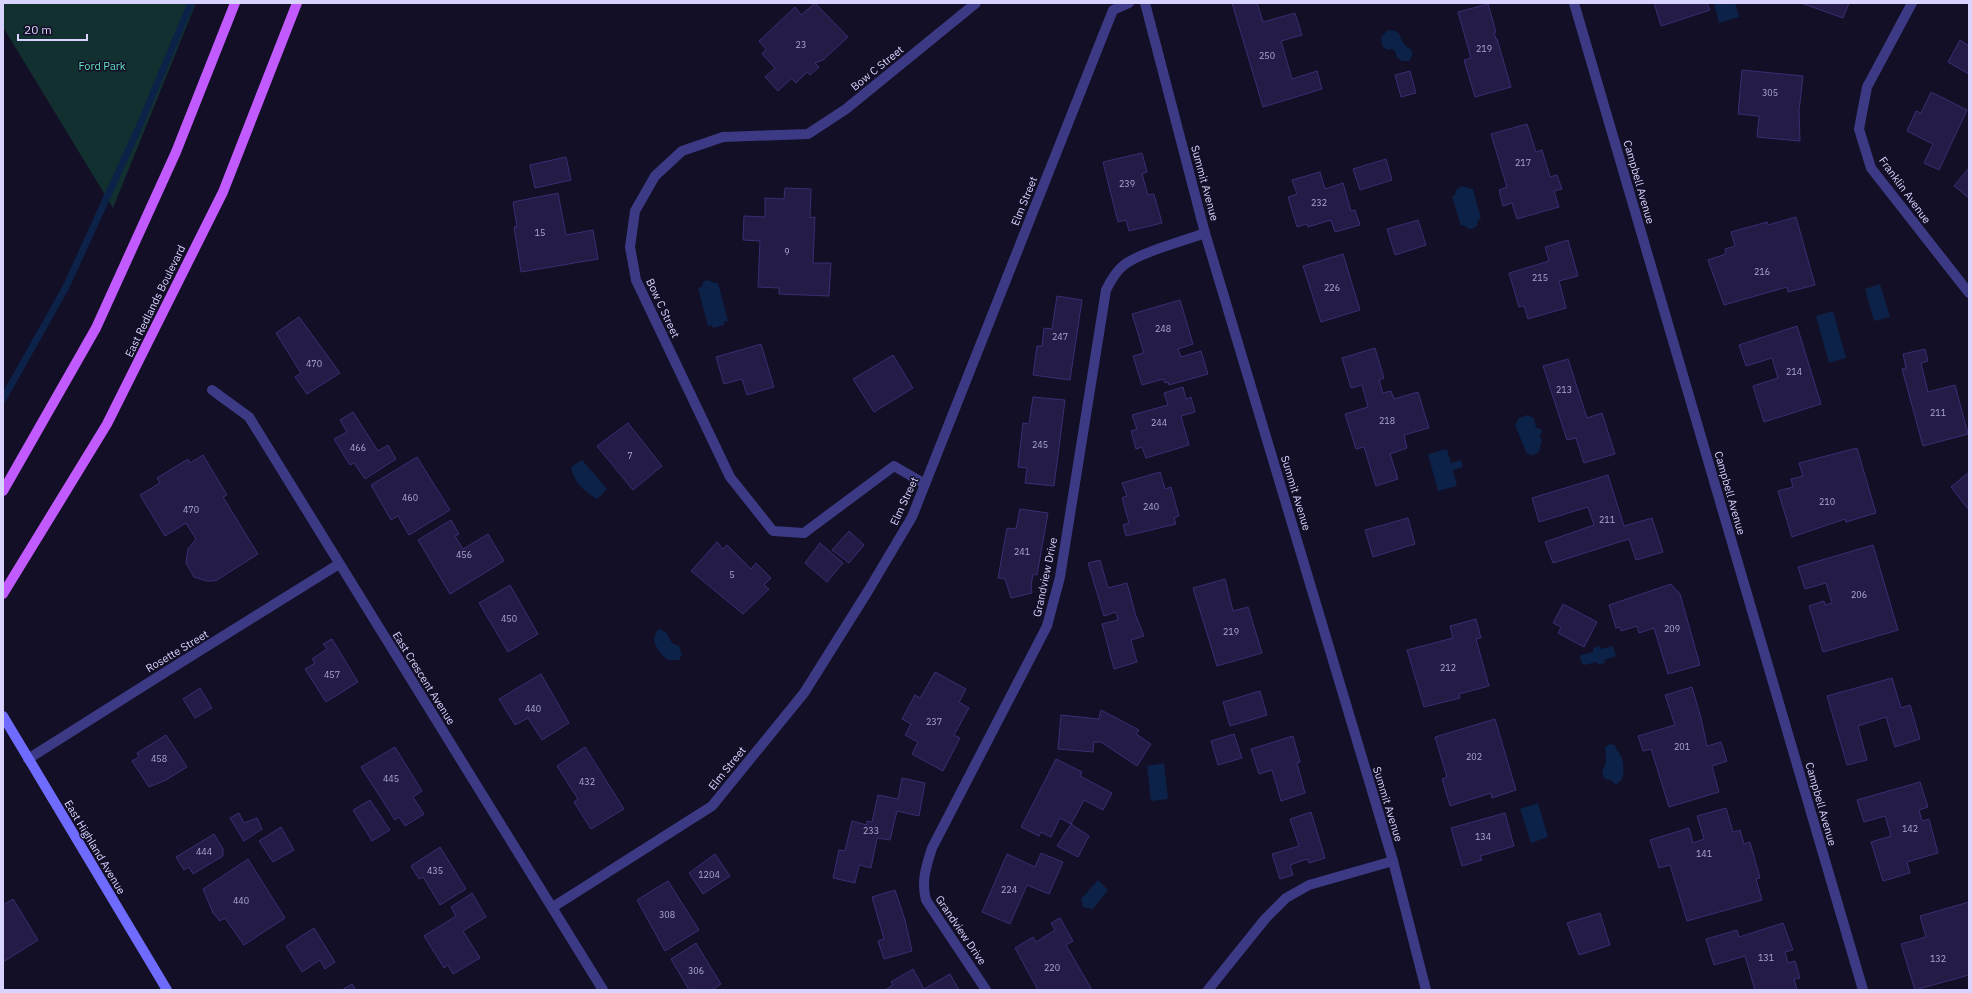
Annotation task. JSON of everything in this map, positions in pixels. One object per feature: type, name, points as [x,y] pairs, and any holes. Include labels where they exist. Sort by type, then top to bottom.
[{"type":"main road","points":[[3,490],[96,328],[176,152],[235,3]]},
{"type":"main road","name":"East Redlands Boulevard","points":[[3,594],[107,424],[223,192],[297,3]]},
{"type":"street","name":"Bow C Street","points":[[925,484],[894,466],[804,533],[773,531],[730,477],[636,280],[630,247],[635,211],[655,176],[682,151],[723,137],[808,134],[846,109],[976,3]]},
{"type":"street","name":"Elm Street","points":[[552,907],[712,806],[804,693],[912,517],[1113,10],[1129,3]]},
{"type":"street","name":"Summit Avenue","points":[[1145,3],[1206,234],[1393,861],[1426,990]]},
{"type":"street","name":"Campbell Avenue","points":[[1574,3],[1863,990]]},
{"type":"street","name":"Franklin Avenue","points":[[1912,3],[1867,87],[1859,129],[1871,168],[1969,293]]},
{"type":"street","name":"Grandview Drive","points":[[986,990],[926,900],[923,887],[924,873],[932,848],[1047,626],[1060,577],[1106,290],[1113,276],[1124,265],[1136,258],[1206,234]]},
{"type":"street","name":"East Crescent Avenue","points":[[212,390],[249,417],[603,990]]},
{"type":"street","name":"Rosette Street","points":[[28,759],[164,672],[339,564]]},
{"type":"street","name":"East Highland Avenue","points":[[3,716],[167,990]]},
{"type":"street","points":[[1208,990],[1265,919],[1286,898],[1309,885],[1393,861]]},
{"type":"green space","name":"Ford Park","points":[[3,3],[196,3],[113,208],[3,27]]},
{"type":"water","points":[[1714,3],[1735,3],[1739,17],[1719,23]]},
{"type":"water","points":[[1388,30],[1396,31],[1405,45],[1412,50],[1412,56],[1409,61],[1402,61],[1397,58],[1395,51],[1392,49],[1387,50],[1382,46],[1381,37]]},
{"type":"water","points":[[1462,186],[1473,189],[1481,219],[1478,220],[1477,226],[1472,229],[1469,229],[1464,225],[1461,226],[1452,196],[1455,195],[1456,190]]},
{"type":"water","points":[[707,280],[718,283],[728,321],[724,322],[724,325],[713,328],[712,325],[708,326],[698,288],[702,287],[703,282]]},
{"type":"water","points":[[1880,284],[1890,317],[1874,321],[1865,289]]},
{"type":"water","points":[[1833,311],[1846,358],[1829,363],[1816,316]]},
{"type":"water","points":[[1527,415],[1534,418],[1536,428],[1541,429],[1542,432],[1539,436],[1542,439],[1539,452],[1533,455],[1527,454],[1515,425],[1519,418]]},
{"type":"water","points":[[1447,449],[1451,463],[1461,460],[1463,467],[1453,470],[1457,486],[1438,491],[1428,454]]},
{"type":"water","points":[[582,460],[607,489],[597,499],[580,486],[573,473],[571,467]]},
{"type":"water","points":[[659,629],[666,632],[672,643],[679,646],[682,654],[679,660],[668,660],[658,650],[654,637]]},
{"type":"water","points":[[1599,646],[1600,649],[1613,646],[1616,656],[1604,660],[1605,663],[1598,665],[1597,662],[1584,665],[1582,664],[1580,657],[1581,655],[1593,652],[1593,648]]},
{"type":"water","points":[[1610,744],[1615,745],[1623,761],[1623,777],[1616,785],[1611,780],[1605,779],[1602,773],[1606,762],[1605,747]]},
{"type":"water","points":[[1164,763],[1168,799],[1151,801],[1147,766]]},
{"type":"water","points":[[1538,803],[1548,837],[1531,843],[1520,809]]},
{"type":"water","points":[[1098,880],[1108,890],[1093,909],[1083,907],[1081,899]]},
{"type":"building","points":[[815,3],[848,37],[823,60],[815,63],[819,67],[810,75],[807,72],[796,83],[792,78],[778,91],[765,77],[775,68],[762,54],[766,49],[759,41],[795,7],[801,15]]},
{"type":"building","points":[[1232,3],[1257,3],[1263,22],[1295,13],[1302,35],[1281,41],[1292,79],[1317,71],[1322,89],[1263,107]]},
{"type":"building","points":[[1654,3],[1707,3],[1710,10],[1661,26]]},
{"type":"building","points":[[1801,3],[1849,3],[1843,18]]},
{"type":"building","points":[[1488,4],[1496,32],[1494,33],[1511,87],[1475,97],[1464,60],[1471,58],[1458,12]]},
{"type":"building","points":[[1960,40],[1969,46],[1969,74],[1948,62]]},
{"type":"building","points":[[1742,70],[1803,76],[1799,111],[1800,141],[1757,137],[1759,116],[1738,114]]},
{"type":"building","points":[[1410,71],[1416,93],[1401,97],[1395,75]]},
{"type":"building","points":[[1931,92],[1967,110],[1939,170],[1924,163],[1933,144],[1907,131],[1916,111],[1921,113]]},
{"type":"building","points":[[1527,124],[1536,152],[1542,150],[1550,177],[1557,175],[1562,189],[1554,191],[1559,207],[1517,219],[1512,203],[1503,206],[1499,190],[1507,187],[1491,134]]},
{"type":"building","points":[[1142,153],[1147,172],[1142,174],[1148,195],[1154,194],[1162,223],[1129,231],[1126,220],[1118,222],[1103,162]]},
{"type":"building","points":[[566,157],[571,180],[535,188],[530,165]]},
{"type":"building","points":[[1386,159],[1392,180],[1360,190],[1353,169]]},
{"type":"building","points":[[1969,168],[1969,198],[1954,186]]},
{"type":"building","points":[[1320,172],[1325,189],[1343,183],[1351,211],[1355,210],[1360,225],[1335,232],[1331,220],[1308,227],[1307,224],[1297,227],[1288,197],[1297,194],[1292,180]]},
{"type":"building","points":[[785,188],[811,189],[810,218],[815,217],[813,263],[831,263],[829,296],[779,294],[779,288],[758,287],[760,241],[743,240],[744,216],[765,217],[765,198],[784,199]]},
{"type":"building","points":[[558,193],[566,235],[593,230],[598,259],[521,272],[514,227],[517,227],[513,202]]},
{"type":"building","points":[[1796,217],[1815,285],[1788,292],[1787,287],[1724,305],[1708,260],[1726,254],[1725,249],[1735,246],[1731,232],[1767,222],[1768,225]]},
{"type":"building","points":[[1418,220],[1426,245],[1395,255],[1387,229]]},
{"type":"building","points":[[1568,240],[1578,276],[1559,281],[1566,308],[1528,319],[1524,306],[1519,307],[1509,273],[1549,261],[1545,247]]},
{"type":"building","points":[[1343,254],[1360,310],[1321,322],[1303,266]]},
{"type":"building","points":[[1057,296],[1082,300],[1070,380],[1033,375],[1037,346],[1042,346],[1044,328],[1052,329]]},
{"type":"building","points":[[1180,300],[1193,344],[1178,349],[1181,357],[1201,351],[1208,374],[1169,385],[1168,382],[1165,383],[1163,379],[1142,385],[1133,356],[1144,353],[1132,314]]},
{"type":"building","points":[[299,317],[340,373],[307,394],[295,377],[301,373],[276,333]]},
{"type":"building","points":[[1797,326],[1821,404],[1764,422],[1753,386],[1778,378],[1772,358],[1746,366],[1739,345]]},
{"type":"building","points":[[761,344],[774,387],[747,395],[742,379],[724,384],[716,357]]},
{"type":"building","points":[[1375,348],[1384,378],[1379,380],[1383,393],[1391,391],[1394,399],[1418,392],[1429,428],[1404,435],[1407,448],[1390,454],[1398,479],[1376,486],[1364,447],[1356,449],[1345,414],[1368,407],[1362,385],[1351,388],[1342,358]]},
{"type":"building","points":[[1925,349],[1928,361],[1921,363],[1928,392],[1955,385],[1968,434],[1923,446],[1902,369],[1906,368],[1903,354]]},
{"type":"building","points":[[893,355],[913,388],[874,412],[853,379]]},
{"type":"building","points":[[1568,359],[1587,418],[1602,413],[1615,454],[1584,463],[1576,438],[1567,440],[1543,366]]},
{"type":"building","points":[[1183,387],[1186,399],[1191,397],[1195,412],[1181,416],[1189,445],[1146,458],[1142,447],[1136,449],[1131,431],[1137,429],[1132,415],[1168,405],[1164,393]]},
{"type":"building","points":[[1033,397],[1065,400],[1054,486],[1025,483],[1027,468],[1018,467],[1023,423],[1029,424]]},
{"type":"building","points":[[353,412],[378,451],[388,445],[396,459],[365,479],[354,463],[350,465],[334,439],[347,432],[340,420]]},
{"type":"building","points":[[628,423],[662,466],[633,490],[597,446]]},
{"type":"building","points":[[1857,448],[1876,513],[1846,522],[1845,519],[1792,537],[1778,491],[1793,487],[1791,479],[1803,476],[1799,463]]},
{"type":"building","points":[[203,455],[227,495],[223,497],[258,554],[217,580],[213,581],[207,581],[194,577],[186,563],[188,549],[196,539],[186,523],[165,536],[140,495],[160,483],[157,478],[188,459],[190,463]]},
{"type":"building","points":[[417,457],[450,510],[409,535],[398,516],[391,520],[371,485]]},
{"type":"building","points":[[1160,472],[1165,489],[1171,487],[1179,516],[1174,518],[1176,524],[1126,536],[1123,525],[1129,523],[1122,498],[1127,496],[1122,483]]},
{"type":"building","points":[[1968,473],[1969,474],[1969,510],[1951,487]]},
{"type":"building","points":[[1608,475],[1624,526],[1652,518],[1663,552],[1636,560],[1629,539],[1553,563],[1545,542],[1594,525],[1588,507],[1539,522],[1532,498]]},
{"type":"building","points":[[1020,509],[1048,513],[1037,575],[1033,574],[1031,586],[1032,593],[1011,598],[1005,579],[998,578],[1007,528],[1016,529]]},
{"type":"building","points":[[1408,518],[1415,544],[1373,557],[1365,530]]},
{"type":"building","points":[[451,520],[459,534],[455,536],[463,549],[488,534],[504,561],[450,594],[418,540]]},
{"type":"building","points":[[849,531],[864,545],[849,563],[832,550]]},
{"type":"building","points":[[717,542],[723,549],[727,545],[751,569],[756,563],[771,578],[764,585],[769,589],[743,614],[691,571]]},
{"type":"building","points":[[820,543],[843,563],[827,582],[805,563]]},
{"type":"building","points":[[1873,545],[1898,630],[1823,652],[1809,606],[1824,601],[1825,605],[1832,603],[1826,583],[1805,589],[1798,567]]},
{"type":"building","points":[[1100,560],[1108,588],[1127,583],[1136,616],[1144,636],[1131,640],[1137,662],[1114,669],[1102,624],[1118,620],[1116,612],[1104,616],[1088,563]]},
{"type":"building","points":[[1225,579],[1233,611],[1248,607],[1262,653],[1217,666],[1193,588]]},
{"type":"building","points":[[1671,584],[1680,594],[1700,665],[1668,674],[1654,628],[1639,633],[1637,626],[1621,631],[1620,627],[1616,628],[1609,605]]},
{"type":"building","points":[[510,585],[538,634],[508,652],[479,603]]},
{"type":"building","points":[[1563,604],[1597,622],[1584,647],[1558,633],[1561,627],[1553,623]]},
{"type":"building","points":[[1476,619],[1481,638],[1476,639],[1489,686],[1459,694],[1460,698],[1424,707],[1407,650],[1453,638],[1450,626]]},
{"type":"building","points":[[332,639],[358,682],[326,702],[305,669],[315,663],[312,659],[327,649],[323,644]]},
{"type":"building","points":[[935,672],[966,689],[959,702],[969,708],[954,735],[960,738],[943,771],[912,754],[918,742],[905,735],[911,724],[902,719],[915,695],[920,698]]},
{"type":"building","points":[[541,674],[569,723],[542,740],[528,718],[515,725],[499,699]]},
{"type":"building","points":[[1892,678],[1901,708],[1910,705],[1920,739],[1895,747],[1886,717],[1858,726],[1867,760],[1847,765],[1827,696]]},
{"type":"building","points":[[1692,687],[1707,746],[1721,742],[1727,761],[1712,766],[1719,792],[1669,807],[1651,749],[1643,751],[1638,736],[1675,725],[1665,695]]},
{"type":"building","points":[[200,688],[212,708],[195,718],[183,699]]},
{"type":"building","points":[[1260,691],[1267,715],[1230,726],[1223,702]]},
{"type":"building","points":[[1101,710],[1139,730],[1136,734],[1151,744],[1137,766],[1101,742],[1094,742],[1093,752],[1058,749],[1061,715],[1099,719]]},
{"type":"building","points":[[1495,719],[1516,790],[1492,798],[1491,793],[1450,806],[1442,779],[1447,777],[1435,737]]},
{"type":"building","points":[[1234,734],[1242,758],[1218,765],[1211,741]]},
{"type":"building","points":[[166,735],[187,767],[166,780],[149,787],[132,761],[139,757],[137,753]]},
{"type":"building","points":[[1293,736],[1300,762],[1297,763],[1305,793],[1281,801],[1272,770],[1259,774],[1251,749]]},
{"type":"building","points":[[395,747],[422,791],[413,797],[424,814],[405,826],[399,817],[395,820],[361,767]]},
{"type":"building","points":[[585,747],[624,809],[591,829],[574,802],[578,799],[557,766]]},
{"type":"building","points":[[1056,759],[1082,772],[1080,776],[1112,793],[1103,810],[1084,800],[1071,824],[1060,818],[1051,837],[1041,832],[1039,836],[1021,827]]},
{"type":"building","points":[[902,778],[925,783],[919,816],[897,811],[890,840],[877,838],[871,868],[859,865],[855,883],[833,878],[839,850],[845,851],[852,821],[867,825],[867,821],[872,822],[878,795],[898,799]]},
{"type":"building","points":[[1920,782],[1928,807],[1919,810],[1922,821],[1929,819],[1938,853],[1907,862],[1910,873],[1883,881],[1871,842],[1891,836],[1885,816],[1864,822],[1857,800]]},
{"type":"building","points":[[370,800],[390,830],[372,841],[353,810]]},
{"type":"building","points":[[1726,808],[1733,832],[1740,830],[1744,844],[1750,842],[1760,878],[1756,879],[1762,900],[1687,921],[1670,865],[1659,868],[1650,840],[1689,828],[1693,843],[1704,839],[1697,816]]},
{"type":"building","points":[[1311,812],[1325,858],[1309,863],[1307,859],[1290,865],[1293,875],[1280,879],[1272,854],[1299,846],[1290,819]]},
{"type":"building","points":[[239,813],[244,823],[257,818],[262,829],[244,841],[230,818]]},
{"type":"building","points":[[1505,813],[1514,846],[1480,856],[1482,860],[1462,866],[1451,828]]},
{"type":"building","points":[[1071,824],[1089,836],[1078,857],[1057,846]]},
{"type":"building","points":[[281,827],[294,850],[273,862],[259,841]]},
{"type":"building","points":[[214,834],[223,849],[223,856],[193,874],[189,867],[184,870],[176,857]]},
{"type":"building","points":[[440,847],[466,889],[440,905],[423,877],[419,879],[411,866]]},
{"type":"building","points":[[1041,853],[1063,862],[1049,894],[1027,885],[1010,924],[982,912],[1007,854],[1035,867]]},
{"type":"building","points":[[715,854],[730,876],[703,894],[689,873]]},
{"type":"building","points":[[248,859],[285,918],[244,945],[225,918],[220,921],[213,913],[203,889]]},
{"type":"building","points":[[668,881],[699,930],[665,951],[637,900]]},
{"type":"building","points":[[895,890],[905,920],[912,951],[884,959],[878,941],[884,939],[872,897]]},
{"type":"building","points":[[472,893],[486,917],[463,931],[480,958],[453,974],[448,965],[444,968],[424,936],[456,916],[451,907]]},
{"type":"building","points":[[13,899],[38,940],[3,962],[3,905]]},
{"type":"building","points":[[1969,902],[1969,975],[1915,990],[1901,944],[1926,937],[1920,916]]},
{"type":"building","points":[[1600,913],[1610,945],[1579,955],[1567,923]]},
{"type":"building","points":[[1060,918],[1073,941],[1066,945],[1092,990],[1038,990],[1015,948],[1033,937],[1036,942],[1055,930],[1051,923]]},
{"type":"building","points":[[1783,923],[1793,950],[1785,952],[1788,963],[1795,961],[1800,978],[1794,979],[1797,990],[1755,990],[1745,956],[1714,965],[1706,939],[1737,930],[1739,937]]},
{"type":"building","points":[[314,928],[335,962],[325,969],[320,960],[302,972],[286,946]]},
{"type":"building","points":[[696,943],[721,984],[712,990],[689,990],[671,959]]},
{"type":"building","points":[[913,969],[924,989],[950,974],[959,990],[885,990],[893,985],[891,982]]},
{"type":"building","points":[[352,984],[356,990],[342,990]]},
{"type":"waterway","points":[[3,399],[66,287],[139,127],[191,3]]}]
